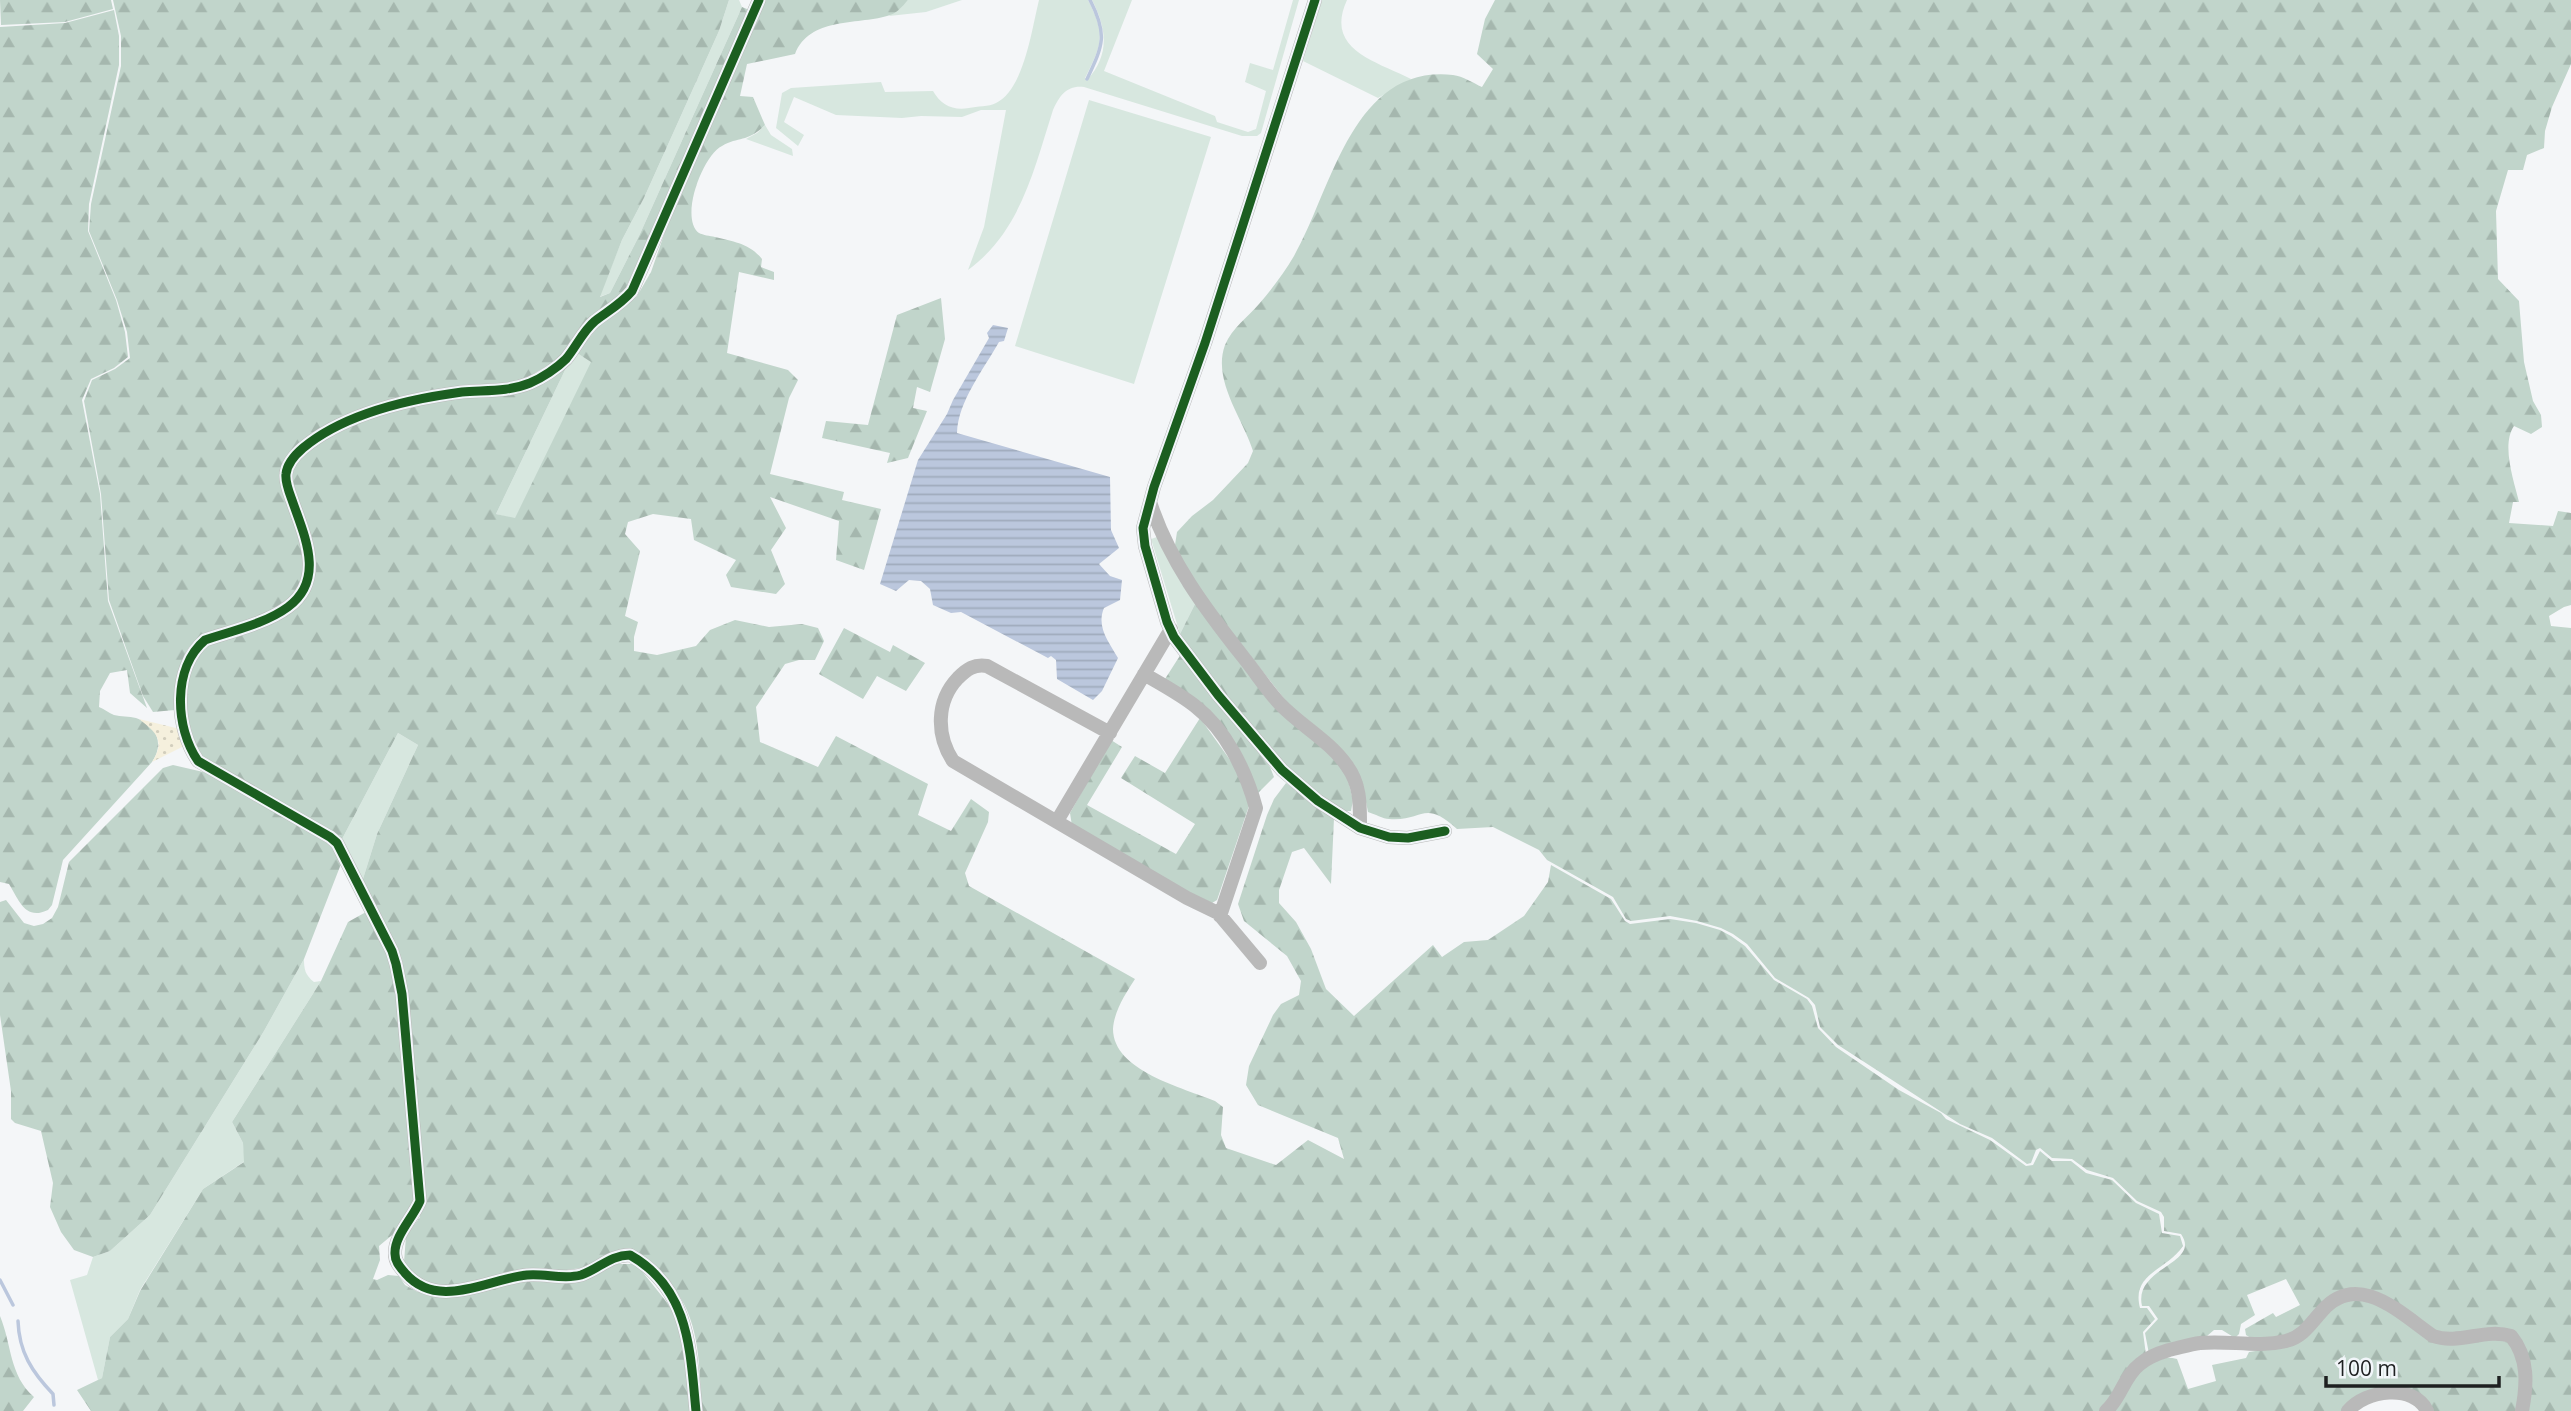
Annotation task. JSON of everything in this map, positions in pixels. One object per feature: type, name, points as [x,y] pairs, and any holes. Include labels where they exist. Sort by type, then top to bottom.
[{"type":"street","points":[[696,1411],[683,1316],[656,1276],[630,1255],[619,1255],[578,1276],[525,1275],[464,1291],[446,1292],[423,1287],[410,1279],[397,1263],[394,1252],[420,1201],[402,994],[392,951],[337,843],[198,761],[188,747],[181,707],[187,662],[195,649],[205,640],[276,614],[289,606],[306,586],[310,573],[307,544],[286,474],[290,462],[303,448],[338,427],[417,400],[512,388],[531,382],[564,360],[593,322],[622,302],[632,291],[759,0]]},
{"type":"street","points":[[1315,0],[1205,343],[1150,500],[1143,528],[1145,546],[1171,629],[1188,658],[1282,770],[1328,808],[1360,828],[1389,837],[1408,838],[1445,831]]},
{"type":"street","points":[[1150,500],[1157,522],[1184,577],[1214,619],[1279,703],[1303,727],[1329,746],[1347,766],[1359,791],[1360,828]]},
{"type":"street","points":[[1057,821],[1171,629]]},
{"type":"street","points":[[1110,733],[987,666],[978,665],[967,669],[953,684],[942,703],[940,715],[946,751],[953,761],[1220,916],[1260,963]]},
{"type":"street","points":[[1144,674],[1196,706],[1216,726],[1240,763],[1251,790],[1256,808],[1220,916]]},
{"type":"street","points":[[2106,1411],[2118,1398],[2140,1364],[2157,1354],[2198,1343],[2255,1345],[2285,1342],[2311,1326],[2334,1300],[2357,1293],[2378,1299],[2441,1338],[2491,1333],[2511,1336],[2520,1350],[2525,1366],[2526,1387],[2522,1411]]},
{"type":"street","points":[[2348,1411],[2360,1400],[2391,1392],[2411,1395],[2424,1405],[2427,1411]]},
{"type":"shaded area","points":[[729,0],[739,0],[742,7],[639,236],[610,293],[599,297],[622,240],[644,198],[719,31]]},
{"type":"shaded area","points":[[908,0],[962,0],[926,12],[889,16]]},
{"type":"shaded area","points":[[1039,0],[1088,0],[1098,22],[1100,39],[1085,78],[1087,80],[1100,61],[1104,42],[1101,21],[1092,0],[1132,0],[1104,71],[1215,116],[1217,122],[1248,132],[1256,129],[1266,91],[1245,82],[1250,63],[1273,70],[1293,0],[1299,0],[1261,133],[1257,136],[1242,136],[1084,87],[1069,89],[1061,96],[1053,110],[1032,176],[1013,218],[1001,237],[968,270],[984,227],[1006,110],[981,110],[962,117],[836,115],[794,97],[784,122],[804,135],[798,146],[776,128],[782,93],[791,88],[881,82],[885,92],[933,91],[944,103],[958,109],[996,103],[1006,96],[1020,72]]},
{"type":"shaded area","points":[[1322,0],[1347,0],[1342,17],[1342,31],[1348,42],[1357,52],[1411,79],[1378,98],[1303,61]]},
{"type":"shaded area","points":[[1089,100],[1211,137],[1134,384],[1015,346]]},
{"type":"shaded area","points":[[765,125],[771,135],[792,149],[793,156],[746,139]]},
{"type":"shaded area","points":[[577,353],[592,362],[515,519],[496,514],[566,368]]},
{"type":"shaded area","points":[[1157,537],[1197,600],[1180,634],[1151,539]]},
{"type":"shaded area","points":[[398,733],[418,745],[377,834],[362,882],[341,841]]},
{"type":"shaded area","points":[[304,959],[309,977],[314,982],[321,981],[232,1122],[243,1143],[245,1161],[203,1189],[140,1290],[128,1319],[110,1337],[102,1378],[98,1380],[70,1280],[87,1275],[93,1257],[110,1251],[150,1215],[264,1031]]},
{"type":"green space","points":[[0,0],[111,0],[113,9],[65,22],[1,25]]},
{"type":"green space","points":[[113,0],[729,0],[719,31],[644,198],[622,240],[600,297],[610,293],[639,236],[742,7],[752,11],[623,294],[561,358],[526,378],[507,383],[462,385],[327,425],[281,485],[304,553],[302,577],[296,590],[276,608],[195,641],[183,658],[175,710],[153,712],[143,696],[109,600],[101,494],[84,401],[92,380],[130,358],[127,332],[117,300],[89,231],[91,204],[121,66],[121,36]]},
{"type":"green space","points":[[763,0],[908,0],[890,15],[823,28],[802,42],[795,54],[747,64],[740,96],[753,97],[765,125],[748,137],[728,143],[715,152],[701,174],[692,201],[691,214],[693,225],[699,233],[746,246],[762,259],[761,267],[774,272],[774,280],[739,272],[727,353],[788,370],[798,380],[789,398],[770,474],[844,492],[842,500],[881,509],[864,570],[836,560],[839,521],[770,497],[786,528],[771,550],[785,584],[776,594],[731,587],[726,575],[736,560],[694,540],[691,519],[653,514],[628,522],[625,534],[640,551],[625,616],[638,622],[634,651],[657,655],[696,646],[710,630],[735,620],[769,627],[802,624],[818,628],[824,641],[815,660],[799,660],[785,664],[756,707],[760,742],[818,767],[836,736],[928,784],[918,815],[951,831],[971,799],[989,812],[988,822],[965,873],[969,886],[1135,979],[1121,1002],[1113,1029],[1116,1044],[1125,1056],[1152,1076],[1215,1101],[1223,1107],[1221,1135],[1226,1148],[1276,1165],[1308,1140],[1344,1159],[1338,1138],[1258,1105],[1246,1085],[1249,1066],[1273,1015],[1281,1004],[1299,995],[1301,981],[1287,956],[1244,921],[1238,904],[1267,815],[1274,799],[1286,783],[1334,818],[1331,884],[1304,848],[1292,852],[1279,890],[1279,903],[1296,922],[1311,949],[1326,989],[1354,1016],[1433,945],[1442,957],[1464,942],[1488,940],[1524,916],[1548,882],[1551,865],[1611,899],[1625,921],[1630,924],[1670,919],[1720,930],[1745,946],[1774,980],[1807,999],[1812,1006],[1818,1028],[1836,1047],[1899,1090],[1941,1113],[1946,1119],[1990,1140],[2026,1166],[2033,1165],[2040,1151],[2052,1161],[2071,1161],[2086,1173],[2112,1180],[2136,1203],[2159,1214],[2162,1233],[2180,1236],[2183,1246],[2152,1273],[2141,1287],[2140,1308],[2147,1308],[2155,1319],[2143,1332],[2146,1355],[2100,1411],[702,1411],[699,1364],[690,1319],[673,1287],[647,1259],[457,1285],[426,1282],[415,1275],[404,1262],[406,1236],[420,1217],[408,995],[362,882],[377,834],[418,745],[398,733],[341,841],[198,757],[184,706],[187,678],[200,649],[310,590],[291,485],[295,461],[328,436],[380,414],[566,368],[496,514],[515,518],[591,362],[577,353],[602,322],[637,296],[651,272],[681,186]]},
{"type":"green space","points":[[1495,0],[2571,0],[2571,64],[2552,107],[2545,131],[2544,148],[2527,155],[2523,170],[2508,170],[2496,211],[2498,279],[2519,301],[2524,362],[2533,401],[2541,415],[2542,427],[2531,434],[2514,426],[2510,434],[2510,463],[2519,502],[2513,502],[2509,523],[2553,526],[2558,511],[2571,513],[2571,605],[2549,616],[2551,626],[2571,628],[2571,1411],[2527,1411],[2519,1337],[2442,1334],[2357,1289],[2288,1337],[2254,1340],[2246,1335],[2245,1329],[2273,1313],[2276,1317],[2300,1305],[2286,1279],[2247,1295],[2255,1315],[2241,1324],[2239,1334],[2235,1338],[2222,1330],[2214,1330],[2207,1336],[2149,1354],[2145,1333],[2158,1319],[2149,1306],[2142,1306],[2142,1293],[2156,1274],[2176,1260],[2185,1244],[2181,1234],[2164,1231],[2164,1217],[2161,1212],[2137,1201],[2113,1178],[2087,1170],[2072,1159],[2052,1158],[2040,1148],[2036,1150],[2031,1163],[2027,1164],[1992,1138],[1960,1124],[1838,1045],[1820,1027],[1815,1005],[1809,998],[1775,978],[1747,944],[1733,934],[1697,921],[1670,916],[1631,921],[1626,919],[1613,897],[1547,860],[1539,850],[1493,827],[1457,829],[1446,820],[1430,813],[1389,819],[1368,812],[1362,782],[1286,701],[1213,609],[1180,561],[1175,545],[1177,532],[1213,500],[1248,463],[1253,451],[1230,399],[1222,372],[1225,345],[1232,333],[1278,281],[1290,262],[1308,229],[1334,167],[1368,110],[1391,89],[1419,77],[1453,75],[1482,87],[1493,69],[1477,54],[1485,19]]},
{"type":"green space","points":[[114,10],[119,36],[119,65],[89,204],[88,231],[116,300],[125,332],[128,357],[114,368],[91,379],[82,400],[100,494],[108,601],[147,708],[130,693],[127,670],[110,673],[100,691],[99,707],[114,715],[136,718],[149,725],[157,736],[158,749],[152,762],[63,860],[52,905],[48,910],[34,913],[24,907],[9,884],[0,882],[0,27],[65,23]]},
{"type":"green space","points":[[941,298],[945,339],[930,392],[917,387],[913,408],[927,411],[908,458],[887,463],[890,453],[822,438],[826,421],[868,425],[897,315]]},
{"type":"green space","points":[[1197,600],[1312,737],[1346,772],[1353,800],[1351,811],[1345,811],[1319,794],[1287,767],[1238,713],[1208,674],[1180,634]]},
{"type":"green space","points":[[844,628],[890,652],[893,645],[925,663],[906,691],[877,676],[863,699],[819,674]]},
{"type":"green space","points":[[1181,654],[1270,767],[1274,777],[1258,793],[1251,775],[1165,679]]},
{"type":"green space","points":[[1200,718],[1238,771],[1250,803],[1217,900],[1212,903],[1072,826],[1070,813],[1111,740],[1122,747],[1087,805],[1176,854],[1195,824],[1121,778],[1135,756],[1165,773]]},
{"type":"green space","points":[[173,765],[212,774],[326,837],[341,864],[304,959],[264,1031],[150,1215],[110,1251],[93,1257],[74,1250],[61,1232],[50,1207],[53,1183],[41,1131],[15,1123],[11,1119],[11,1091],[0,1015],[0,902],[6,900],[24,923],[34,926],[52,918],[58,907],[69,862],[163,768]]},
{"type":"green space","points":[[366,912],[393,965],[415,1201],[397,1231],[379,1246],[380,1260],[373,1279],[388,1275],[399,1276],[405,1285],[418,1292],[634,1264],[677,1315],[693,1411],[91,1411],[77,1390],[102,1378],[110,1337],[128,1319],[140,1291],[203,1189],[244,1162],[243,1143],[232,1122],[321,981],[348,922]]},
{"type":"green space","points":[[2366,1298],[2433,1339],[2499,1340],[2512,1343],[2521,1367],[2517,1411],[2433,1411],[2407,1388],[2344,1411],[2113,1411],[2138,1373],[2155,1360],[2177,1359],[2188,1389],[2216,1381],[2212,1365],[2246,1358],[2249,1352],[2282,1347],[2335,1303]]},
{"type":"green space","points":[[0,1316],[15,1369],[34,1397],[23,1411],[0,1411]]},
{"type":"sand","points":[[139,719],[180,729],[184,746],[152,762],[159,743],[150,728]]},
{"type":"water","points":[[993,325],[1008,328],[1004,341],[999,342],[967,397],[958,421],[957,433],[1110,477],[1111,530],[1119,548],[1099,564],[1110,576],[1122,580],[1120,600],[1104,608],[1102,615],[1105,634],[1118,658],[1102,691],[1093,700],[1057,679],[1056,660],[1051,656],[1048,658],[961,612],[951,613],[933,605],[930,589],[921,581],[909,580],[896,591],[880,584],[918,460],[947,414],[989,338],[987,333]]},
{"type":"waterway","points":[[1087,79],[1101,40],[1099,22],[1090,0]]},
{"type":"waterway","points":[[0,1280],[13,1305]]},
{"type":"waterway","points":[[18,1321],[24,1352],[39,1378],[53,1394],[54,1405]]},
{"type":"cycle path","points":[[696,1411],[688,1344],[676,1303],[665,1285],[650,1269],[630,1255],[616,1257],[581,1275],[527,1275],[448,1291],[432,1290],[418,1284],[397,1262],[395,1257],[398,1241],[420,1201],[402,994],[392,951],[337,843],[198,761],[185,732],[180,699],[187,666],[194,652],[205,640],[258,623],[279,613],[300,596],[309,570],[309,556],[286,477],[290,463],[300,450],[338,425],[378,410],[442,395],[513,388],[535,381],[562,362],[591,325],[632,291],[759,0]]},
{"type":"cycle path","points":[[1315,0],[1205,343],[1154,487],[1143,528],[1145,546],[1167,622],[1174,637],[1218,695],[1282,770],[1318,801],[1360,828],[1389,837],[1408,838],[1445,831]]}]
